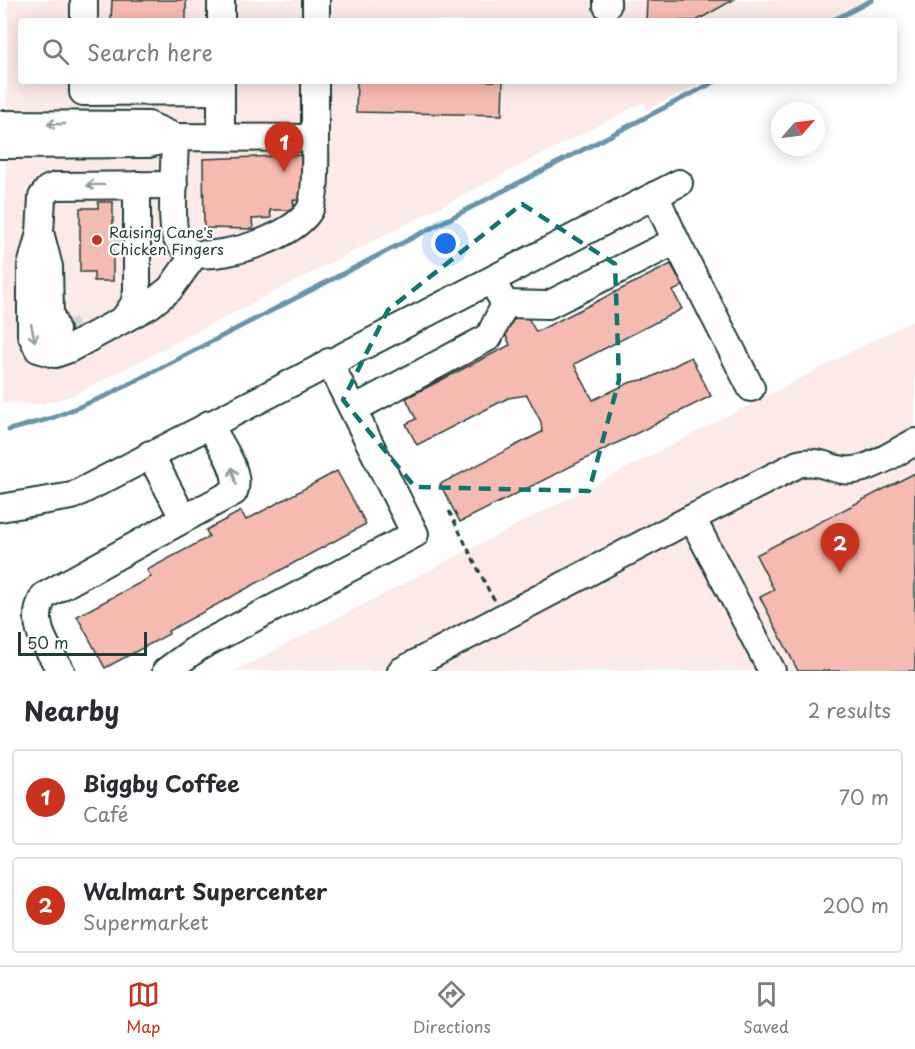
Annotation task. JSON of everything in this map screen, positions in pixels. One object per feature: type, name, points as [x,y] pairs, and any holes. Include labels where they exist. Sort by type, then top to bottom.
[{"type":"street","points":[[84,0],[84,18]]},
{"type":"street","points":[[221,0],[221,18]]},
{"type":"street","points":[[316,0],[316,18]]},
{"type":"street","points":[[83,84],[83,92],[221,86],[221,137]]},
{"type":"street","points":[[175,137],[175,236],[184,248],[195,254],[250,248],[299,222],[310,209],[314,183],[315,84]]},
{"type":"street","points":[[0,124],[148,125],[175,137]]},
{"type":"street","points":[[0,146],[149,144],[175,137],[315,138]]},
{"type":"street","points":[[46,145],[52,159],[56,186]]},
{"type":"street","points":[[0,508],[72,496],[679,183]]},
{"type":"street","points":[[174,185],[137,196],[56,186],[48,189],[42,197],[40,233],[31,266],[31,334],[38,349],[55,354],[69,349],[150,305],[170,289],[195,254]]},
{"type":"street","points":[[655,195],[676,242],[751,388]]},
{"type":"street","points":[[83,327],[116,309],[122,297],[123,241],[137,196]]},
{"type":"street","points":[[124,319],[134,304],[137,291],[137,196]]},
{"type":"street","points":[[40,233],[49,267],[51,314],[56,330]]},
{"type":"street","points":[[505,304],[548,305],[676,242]]},
{"type":"street","points":[[491,279],[505,304]]},
{"type":"street","points":[[354,409],[489,337],[505,304]]},
{"type":"street","points":[[166,671],[199,647],[415,534],[329,362]]},
{"type":"street","points":[[61,671],[37,623],[38,606],[44,596],[234,492],[237,485],[234,471],[209,424]]},
{"type":"street","points":[[401,671],[798,464],[809,461],[820,462],[843,470],[854,471],[866,468],[915,442]]},
{"type":"street","points":[[150,454],[181,513],[191,514]]},
{"type":"street","points":[[692,518],[771,671]]},
{"type":"path","points":[[448,511],[491,596],[500,601]]},
{"type":"highlighted area","points":[[522,204],[615,264],[619,380],[589,491],[415,487],[343,400],[388,310]]},
{"type":"shaded area","points":[[8,0],[872,0],[836,18],[18,18],[18,84],[700,84],[645,111],[644,102],[74,395],[43,404],[2,403]]},
{"type":"shaded area","points":[[915,319],[915,671],[235,671]]},
{"type":"building","points":[[112,0],[186,0],[186,18],[111,18]]},
{"type":"building","points":[[647,0],[733,0],[701,18],[646,18]]},
{"type":"building","points":[[357,84],[503,84],[502,115],[356,112]]},
{"type":"building","points":[[305,155],[305,201],[293,200],[295,210],[270,210],[271,218],[252,219],[253,229],[204,228],[203,159]]},
{"type":"building","name":"Raising Cane's Chicken Fingers","points":[[98,202],[113,202],[113,281],[94,281],[94,272],[80,272],[80,208],[98,208]]},
{"type":"building","points":[[671,264],[683,286],[673,291],[682,309],[574,364],[593,400],[631,382],[648,379],[691,357],[711,396],[460,522],[440,484],[542,432],[541,422],[527,395],[508,398],[417,445],[406,424],[416,419],[406,398],[510,345],[502,326],[526,314],[536,332]]},
{"type":"building","points":[[337,471],[366,524],[168,631],[169,634],[105,668],[77,616],[151,577],[147,570],[209,537],[206,530],[241,511],[246,520]]},
{"type":"building","points":[[915,473],[915,671],[798,671],[760,597],[774,590],[756,555]]},
{"type":"waterway","points":[[838,18],[872,0]]},
{"type":"waterway","points":[[9,430],[52,418],[108,395],[710,84]]},
{"type":"tunnel","points":[[123,234],[123,248]]},
{"type":"tunnel","points":[[56,330],[64,335],[83,328]]},
{"type":"place","name":"Biggby Coffee","points":[[284,172]]},
{"type":"place","name":"Raising Cane's Chicken Fingers","points":[[97,240]]},
{"type":"place","name":"Walmart Supercenter","points":[[840,573]]}]
